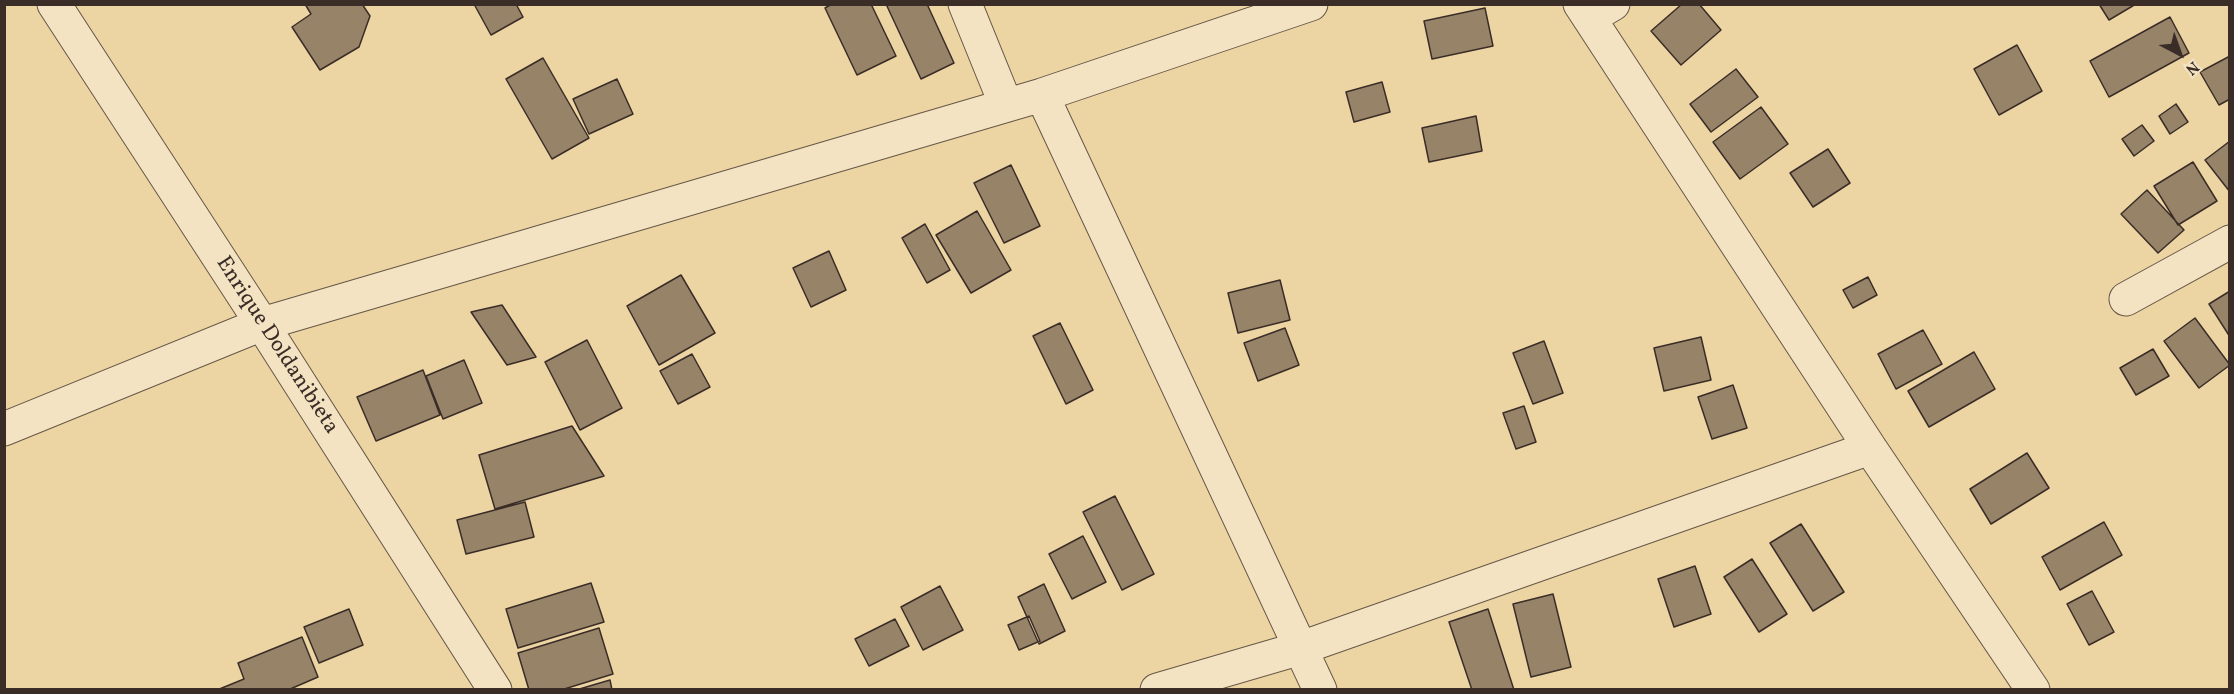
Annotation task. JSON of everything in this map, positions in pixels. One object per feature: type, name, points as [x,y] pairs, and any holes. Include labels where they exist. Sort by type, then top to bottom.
[{"type":"street","name":"Enrique Doldanibieta","points":[[54,4],[262,324],[495,690]]},
{"type":"street","points":[[964,4],[1006,105]]},
{"type":"street","points":[[4,429],[262,324],[1042,95],[1311,4]]},
{"type":"street","points":[[1594,9],[1870,448],[2033,690]]},
{"type":"street","points":[[1042,95],[1320,690]]},
{"type":"street","points":[[2126,299],[2229,242]]},
{"type":"street","points":[[1157,690],[1301,648],[1870,448]]},
{"type":"building","points":[[305,4],[362,4],[370,16],[359,47],[320,70],[292,27],[311,14]]},
{"type":"building","points":[[474,4],[516,4],[523,17],[491,35]]},
{"type":"building","points":[[832,4],[871,4],[896,56],[857,75],[825,8]]},
{"type":"building","points":[[886,4],[927,4],[954,63],[921,79]]},
{"type":"building","points":[[1682,4],[1699,4],[1721,30],[1681,65],[1651,31]]},
{"type":"building","points":[[2099,4],[2136,4],[2109,20]]},
{"type":"building","points":[[1485,8],[1493,46],[1432,59],[1424,21]]},
{"type":"building","points":[[2170,17],[2189,53],[2109,97],[2090,61]]},
{"type":"building","points":[[2017,45],[2042,91],[1999,115],[1974,69]]},
{"type":"building","points":[[2230,56],[2230,99],[2219,105],[2200,72]]},
{"type":"building","points":[[543,58],[589,138],[552,159],[506,79]]},
{"type":"building","points":[[1736,69],[1758,97],[1711,132],[1690,104]]},
{"type":"building","points":[[617,79],[633,114],[589,134],[573,99]]},
{"type":"building","points":[[1382,82],[1390,112],[1354,122],[1346,92]]},
{"type":"building","points":[[2176,104],[2188,122],[2170,134],[2159,116]]},
{"type":"building","points":[[1761,107],[1788,144],[1740,179],[1713,142]]},
{"type":"building","points":[[1476,116],[1482,151],[1429,162],[1422,128]]},
{"type":"building","points":[[2142,125],[2154,141],[2134,156],[2122,139]]},
{"type":"building","points":[[2230,141],[2230,192],[2205,160]]},
{"type":"building","points":[[1828,149],[1850,183],[1813,207],[1790,173]]},
{"type":"building","points":[[2193,162],[2217,201],[2178,225],[2154,186]]},
{"type":"building","points":[[1011,165],[1040,226],[1004,243],[974,183]]},
{"type":"building","points":[[2147,190],[2184,230],[2158,253],[2121,214]]},
{"type":"building","points":[[977,211],[1011,270],[971,293],[936,235]]},
{"type":"building","points":[[925,224],[950,270],[927,283],[902,238]]},
{"type":"building","points":[[829,251],[846,290],[811,307],[793,268]]},
{"type":"building","points":[[681,275],[715,333],[659,365],[627,306]]},
{"type":"building","points":[[1868,277],[1877,295],[1853,308],[1843,290]]},
{"type":"building","points":[[1280,280],[1290,320],[1238,333],[1228,293]]},
{"type":"building","points":[[2230,291],[2230,337],[2209,304]]},
{"type":"building","points":[[502,305],[536,357],[507,365],[471,312]]},
{"type":"building","points":[[2195,318],[2230,365],[2199,388],[2164,341]]},
{"type":"building","points":[[1060,323],[1093,390],[1066,404],[1033,336]]},
{"type":"building","points":[[1285,328],[1299,365],[1258,381],[1244,343]]},
{"type":"building","points":[[1923,330],[1942,364],[1896,389],[1878,354]]},
{"type":"building","points":[[1701,337],[1711,380],[1664,391],[1654,348]]},
{"type":"building","points":[[587,340],[622,408],[580,430],[545,362]]},
{"type":"building","points":[[1544,341],[1563,393],[1533,404],[1513,353]]},
{"type":"building","points":[[2153,349],[2169,376],[2136,395],[2120,368]]},
{"type":"building","points":[[1974,352],[1995,389],[1929,427],[1908,391]]},
{"type":"building","points":[[692,354],[710,387],[678,404],[660,371]]},
{"type":"building","points":[[464,360],[482,403],[443,419],[426,376]]},
{"type":"building","points":[[423,370],[440,415],[376,441],[357,397]]},
{"type":"building","points":[[1733,385],[1747,428],[1712,439],[1698,397]]},
{"type":"building","points":[[1524,406],[1536,442],[1516,449],[1503,413]]},
{"type":"building","points":[[572,426],[604,476],[495,509],[479,455]]},
{"type":"building","points":[[2027,453],[2049,488],[1991,524],[1970,489]]},
{"type":"building","points":[[1115,496],[1154,574],[1122,590],[1083,512]]},
{"type":"building","points":[[525,502],[534,537],[466,554],[457,520]]},
{"type":"building","points":[[2104,522],[2122,555],[2060,590],[2042,557]]},
{"type":"building","points":[[1801,524],[1844,592],[1813,611],[1770,543]]},
{"type":"building","points":[[1083,536],[1106,582],[1072,599],[1049,554]]},
{"type":"building","points":[[1752,559],[1787,614],[1759,632],[1724,577]]},
{"type":"building","points":[[1695,566],[1711,614],[1674,627],[1658,579]]},
{"type":"building","points":[[591,583],[604,622],[518,648],[506,609]]},
{"type":"building","points":[[1044,584],[1065,631],[1039,644],[1018,597]]},
{"type":"building","points":[[940,586],[963,630],[923,650],[901,607]]},
{"type":"building","points":[[2092,591],[2114,632],[2089,645],[2067,604]]},
{"type":"building","points":[[1553,594],[1571,667],[1531,677],[1513,604]]},
{"type":"building","points":[[349,609],[363,645],[319,663],[304,627]]},
{"type":"building","points":[[1488,609],[1514,690],[1472,690],[1449,622]]},
{"type":"building","points":[[1029,616],[1040,641],[1019,650],[1008,625]]},
{"type":"building","points":[[895,619],[909,646],[869,666],[855,639]]},
{"type":"building","points":[[599,628],[613,674],[561,690],[529,690],[518,653]]},
{"type":"building","points":[[302,637],[318,677],[288,690],[217,690],[244,679],[238,663]]},
{"type":"building","points":[[610,680],[612,690],[576,690]]}]
